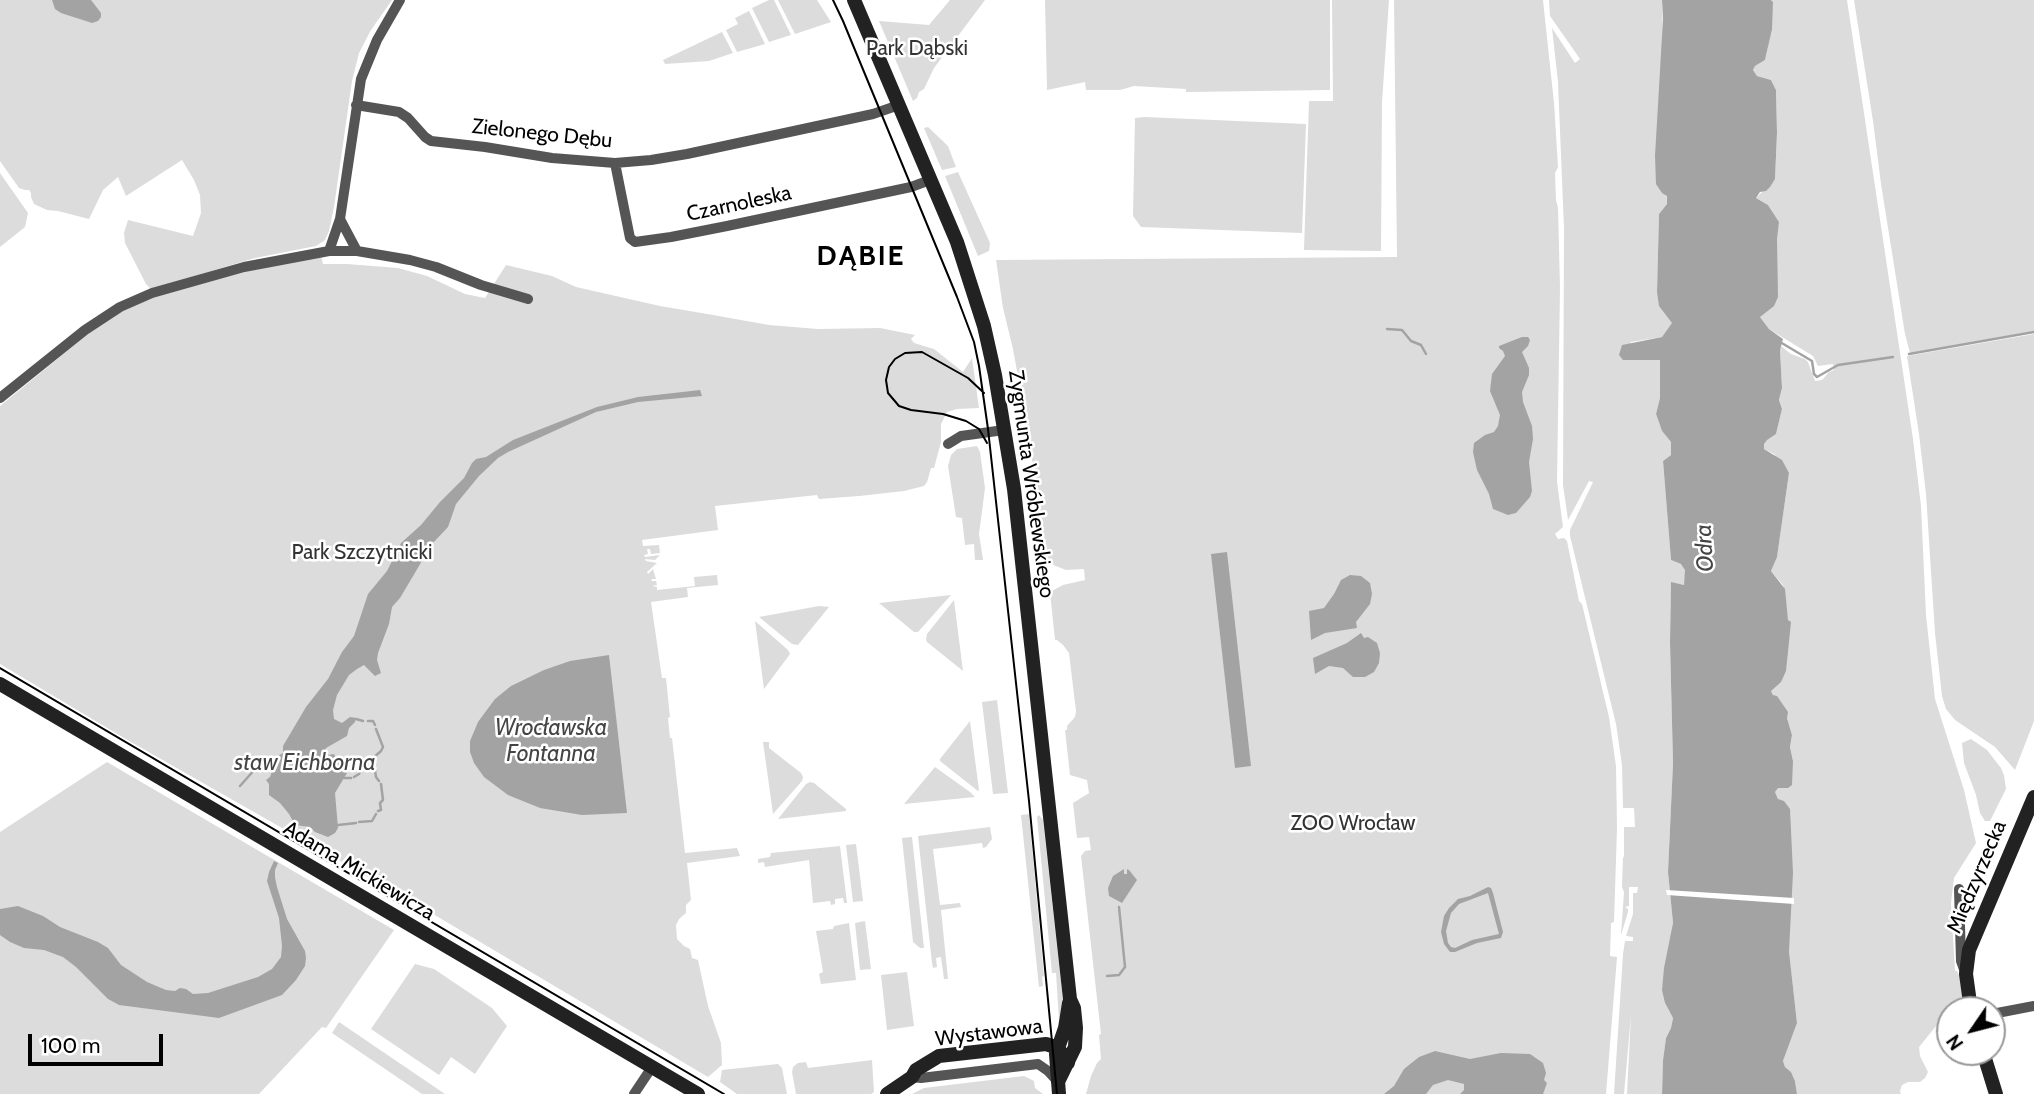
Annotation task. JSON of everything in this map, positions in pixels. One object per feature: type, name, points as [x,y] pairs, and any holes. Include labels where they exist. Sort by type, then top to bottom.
[{"type":"main road","name":"Zygmunta Wróblewskiego","points":[[856,1],[957,242],[984,326],[995,375],[1014,489],[1070,999],[1074,1008],[1075,1047],[1058,1088]]},
{"type":"main road","name":"Adama Mickiewicza","points":[[0,684],[698,1094]]},
{"type":"main road","name":"Międzyrzecka","points":[[1969,996],[1966,974],[1969,950],[2034,797]]},
{"type":"main road","name":"Zygmunta Wróblewskiego","points":[[1058,1088],[1055,1061],[1070,999]]},
{"type":"main road","name":"Wystawowa","points":[[887,1094],[912,1077],[916,1070],[939,1056],[1046,1044],[1058,1048],[1068,1063]]},
{"type":"main road","points":[[1987,1066],[1996,1094]]},
{"type":"street","points":[[329,251],[340,219],[361,79],[371,51],[400,0]]},
{"type":"street","name":"Zielonego Dębu","points":[[356,105],[399,112],[431,141],[552,158],[615,163],[652,160],[714,148],[873,114],[898,105]]},
{"type":"street","name":"Czarnoleska","points":[[615,163],[630,238],[635,242],[727,226],[911,187],[930,180]]},
{"type":"street","points":[[340,219],[357,251]]},
{"type":"street","points":[[0,398],[86,330],[133,300],[244,267],[329,251],[357,251],[410,260],[528,299]]},
{"type":"street","points":[[948,444],[961,436],[1004,430]]},
{"type":"street","points":[[1959,889],[1961,961],[1966,974]]},
{"type":"street","points":[[2006,1011],[2034,1006]]},
{"type":"street","name":"Wystawowa","points":[[912,1077],[920,1079],[1034,1064],[1043,1066],[1058,1088]]},
{"type":"street","points":[[634,1094],[652,1067]]},
{"type":"green space","points":[[0,0],[392,0],[359,53],[352,81],[334,207],[325,240],[316,246],[255,258],[151,289],[125,243],[124,233],[128,220],[193,236],[201,213],[200,195],[182,160],[126,196],[118,177],[103,190],[89,219],[47,210],[34,204],[29,190],[19,188],[0,161]]},
{"type":"green space","points":[[774,0],[791,35],[769,42],[752,8]]},
{"type":"green space","points":[[778,0],[817,0],[831,22],[795,34]]},
{"type":"green space","name":"Park Dąbski","points":[[950,0],[985,0],[913,101],[879,21],[929,25]]},
{"type":"green space","points":[[1045,0],[1330,0],[1330,90],[1186,92],[1186,89],[1134,86],[1120,90],[1086,90],[1085,82],[1047,90]]},
{"type":"green space","points":[[1332,0],[1389,0],[1382,102],[1381,251],[1304,250],[1309,101],[1333,101]]},
{"type":"green space","name":"ZOO Wrocław","points":[[1394,0],[1543,0],[1558,167],[1555,173],[1560,288],[1557,482],[1563,527],[1555,534],[1558,539],[1564,538],[1567,541],[1579,601],[1582,604],[1609,717],[1616,766],[1617,828],[1614,922],[1611,923],[1610,956],[1617,957],[1606,1094],[1086,1094],[1091,1076],[1101,1059],[1101,1034],[1081,856],[1085,851],[1091,850],[1089,837],[1077,838],[1073,803],[1089,793],[1087,780],[1070,775],[1065,730],[1075,717],[1076,711],[1069,653],[1055,640],[1050,592],[1063,585],[1085,580],[1084,569],[1066,570],[1046,562],[1029,438],[996,260],[1397,257]]},
{"type":"green space","points":[[1549,0],[1662,0],[1667,204],[1659,214],[1657,292],[1673,323],[1662,337],[1631,342],[1623,360],[1660,360],[1660,398],[1656,414],[1662,431],[1671,442],[1671,455],[1663,461],[1671,560],[1681,564],[1686,570],[1684,585],[1671,583],[1673,763],[1668,872],[1673,923],[1665,1003],[1673,1018],[1666,1038],[1662,1094],[1627,1094],[1631,1015],[1624,1094],[1614,1094],[1623,954],[1625,941],[1633,941],[1633,937],[1626,936],[1633,914],[1633,893],[1637,893],[1638,887],[1629,887],[1629,906],[1625,907],[1628,912],[1621,935],[1624,827],[1635,827],[1634,808],[1623,808],[1622,765],[1616,724],[1570,536],[1570,530],[1593,482],[1589,481],[1568,520],[1563,485],[1564,228],[1558,82],[1552,28],[1575,63],[1580,59],[1550,16]]},
{"type":"green space","points":[[1771,0],[1847,0],[1913,439],[1921,506],[1926,615],[1935,699],[1964,790],[1976,843],[1954,878],[1951,903],[1955,971],[1960,978],[1962,996],[1936,996],[1936,1026],[1919,1047],[1920,1056],[1928,1072],[1920,1082],[1902,1085],[1901,1094],[1797,1094],[1795,1081],[1783,1061],[1797,1023],[1778,799],[1775,792],[1777,788],[1783,787],[1793,761],[1790,747],[1792,735],[1787,718],[1771,691],[1786,671],[1788,621],[1783,585],[1771,571],[1777,556],[1789,473],[1774,454],[1764,449],[1764,444],[1776,434],[1782,409],[1779,400],[1782,388],[1781,346],[1808,362],[1815,381],[1822,380],[1834,370],[1833,364],[1818,366],[1813,356],[1769,329],[1760,317],[1765,312],[1779,222],[1768,205],[1756,198],[1775,179],[1776,90],[1771,80],[1757,76],[1753,70],[1765,60],[1773,2]]},
{"type":"green space","points":[[1854,0],[2034,0],[2034,331],[1910,353],[1881,184]]},
{"type":"green space","points":[[749,11],[765,44],[737,52],[726,30],[738,24],[735,18]]},
{"type":"green space","points":[[722,32],[733,53],[709,61],[665,64],[663,60]]},
{"type":"green space","points":[[1135,118],[1306,124],[1302,233],[1141,227],[1133,216]]},
{"type":"green space","points":[[928,127],[948,146],[956,167],[942,170],[924,128]]},
{"type":"green space","points":[[958,172],[990,243],[989,251],[978,256],[945,176]]},
{"type":"green space","points":[[0,173],[28,213],[25,227],[0,247]]},
{"type":"green space","name":"Park Szczytnicki","points":[[321,256],[323,264],[398,268],[427,276],[465,294],[485,298],[506,265],[552,276],[576,287],[660,306],[769,325],[818,329],[880,328],[915,335],[911,339],[914,343],[934,349],[963,372],[972,358],[979,408],[947,412],[941,424],[941,442],[934,468],[931,468],[924,486],[859,496],[819,499],[817,495],[715,506],[718,530],[642,540],[643,546],[659,545],[660,553],[651,554],[650,549],[647,549],[648,554],[644,555],[660,555],[655,560],[645,559],[657,563],[647,572],[648,574],[653,569],[656,579],[651,581],[656,581],[657,585],[652,586],[657,587],[657,590],[695,586],[694,577],[717,575],[718,585],[687,588],[688,597],[651,602],[662,678],[666,678],[670,738],[685,853],[737,848],[740,856],[687,863],[691,900],[686,905],[686,913],[676,925],[677,939],[690,949],[692,958],[698,960],[708,1006],[721,1043],[722,1065],[708,1077],[433,914],[0,664],[0,406],[94,329],[125,308],[164,293],[224,276]]},
{"type":"green space","points":[[2034,334],[2034,721],[2015,770],[1995,747],[1955,720],[1946,709],[1942,696],[1926,494],[1907,356]]},
{"type":"green space","points":[[977,446],[985,488],[979,534],[983,560],[975,560],[974,544],[965,545],[962,518],[956,517],[948,466],[951,455],[957,449]]},
{"type":"green space","points":[[951,595],[918,632],[914,632],[879,603]]},
{"type":"green space","points":[[954,600],[963,671],[926,639],[927,634]]},
{"type":"green space","points":[[819,606],[829,607],[798,645],[792,644],[759,617]]},
{"type":"green space","points":[[755,621],[790,654],[764,689]]},
{"type":"green space","points":[[997,700],[1008,793],[993,794],[982,702]]},
{"type":"green space","points":[[970,721],[979,790],[978,791],[940,761]]},
{"type":"green space","points":[[1971,739],[1987,750],[2004,775],[2006,789],[1990,821],[1985,821],[1980,813],[1964,763],[1962,743]]},
{"type":"green space","points":[[763,742],[769,742],[769,748],[803,777],[773,814]]},
{"type":"green space","points":[[107,762],[394,930],[326,1028],[322,1027],[259,1094],[0,1094],[0,832]]},
{"type":"green space","points":[[935,767],[970,792],[975,797],[904,804]]},
{"type":"green space","points":[[810,782],[846,811],[778,819],[806,784]]},
{"type":"green space","points":[[1029,814],[1044,976],[1043,986],[1039,987],[1021,815]]},
{"type":"green space","points":[[1039,815],[1043,820],[1063,1001],[1059,1020],[1056,973],[1052,973],[1037,817]]},
{"type":"green space","points":[[990,827],[992,839],[986,847],[983,848],[982,843],[933,849],[940,905],[960,903],[961,907],[941,910],[948,979],[944,979],[941,957],[936,958],[937,967],[933,968],[932,963],[918,836]]},
{"type":"green space","points":[[912,837],[924,948],[913,942],[902,838]]},
{"type":"green space","points":[[856,844],[863,901],[853,902],[846,845]]},
{"type":"green space","points":[[840,846],[847,903],[844,903],[843,898],[835,899],[835,904],[831,905],[830,901],[813,903],[809,860],[765,867],[764,862],[758,863],[758,859],[770,857],[771,853]]},
{"type":"green space","points":[[865,921],[871,969],[860,970],[855,923]]},
{"type":"green space","points":[[849,923],[856,980],[821,984],[819,974],[823,972],[816,931]]},
{"type":"green space","points":[[415,964],[434,969],[492,1008],[507,1026],[475,1074],[451,1057],[439,1075],[371,1029]]},
{"type":"green space","points":[[907,972],[914,1026],[887,1030],[881,975]]},
{"type":"green space","points":[[339,1022],[445,1094],[422,1094],[332,1033]]},
{"type":"green space","points":[[872,1060],[874,1092],[871,1094],[796,1094],[792,1072],[798,1063],[806,1062],[808,1068]]},
{"type":"green space","points":[[778,1064],[782,1068],[787,1094],[737,1094],[720,1082],[722,1070]]},
{"type":"green space","points":[[1024,1076],[1034,1081],[1035,1088],[1043,1094],[912,1094],[924,1088]]},
{"type":"water","points":[[52,0],[91,0],[101,17],[92,23],[61,13],[55,9]]},
{"type":"water","name":"Odra","points":[[1662,0],[1773,2],[1772,29],[1765,60],[1753,70],[1757,76],[1771,80],[1776,90],[1775,179],[1766,191],[1760,192],[1756,198],[1768,205],[1779,222],[1778,297],[1774,306],[1760,317],[1769,329],[1783,339],[1780,350],[1782,388],[1779,400],[1782,409],[1776,434],[1767,440],[1764,449],[1782,460],[1789,473],[1777,557],[1771,571],[1785,589],[1788,620],[1791,622],[1786,671],[1781,682],[1771,691],[1788,712],[1792,735],[1792,785],[1778,788],[1775,792],[1778,799],[1784,801],[1790,809],[1793,873],[1789,951],[1797,1023],[1783,1061],[1795,1081],[1797,1094],[1662,1094],[1666,1038],[1673,1018],[1662,990],[1673,923],[1668,872],[1673,763],[1671,582],[1684,585],[1685,570],[1681,564],[1671,560],[1663,461],[1671,455],[1671,442],[1662,431],[1656,414],[1660,398],[1660,360],[1623,360],[1619,355],[1622,345],[1662,337],[1672,323],[1659,306],[1657,292],[1659,214],[1667,204],[1667,196],[1656,184],[1655,156]]},
{"type":"water","points":[[1528,337],[1530,340],[1522,352],[1529,375],[1522,392],[1532,426],[1529,462],[1532,491],[1516,513],[1508,515],[1493,509],[1477,470],[1473,452],[1474,443],[1494,432],[1498,426],[1500,415],[1490,391],[1492,374],[1505,356],[1499,346]]},
{"type":"water","name":"staw Eichborna","points":[[700,390],[702,396],[638,402],[596,412],[508,452],[479,476],[456,504],[448,527],[432,544],[392,607],[378,653],[381,673],[375,676],[364,665],[349,675],[337,695],[333,710],[334,719],[342,723],[350,717],[356,718],[347,736],[326,748],[328,755],[334,754],[334,761],[337,760],[347,773],[335,793],[338,828],[328,837],[310,827],[295,825],[280,803],[269,795],[269,784],[266,780],[276,767],[274,758],[283,753],[283,746],[306,707],[328,679],[354,636],[368,594],[387,571],[401,543],[464,478],[472,463],[513,440],[597,407],[638,397]]},
{"type":"water","points":[[1227,552],[1251,766],[1235,768],[1211,554]]},
{"type":"water","points":[[1350,575],[1361,576],[1370,583],[1372,594],[1370,604],[1356,622],[1357,628],[1325,633],[1311,640],[1309,611],[1324,608],[1341,580]]},
{"type":"water","points":[[1361,633],[1364,638],[1368,637],[1377,643],[1379,663],[1374,672],[1365,677],[1353,677],[1343,668],[1329,666],[1315,674],[1313,658],[1347,643]]},
{"type":"water","name":"Wrocławska Fontanna","points":[[609,655],[627,813],[582,815],[540,808],[508,795],[484,777],[474,763],[470,741],[478,722],[495,699],[511,686],[544,670],[570,661]]},
{"type":"water","points":[[274,861],[278,863],[275,870],[277,887],[287,919],[305,951],[305,966],[282,995],[219,1018],[119,1005],[108,999],[63,957],[44,950],[24,948],[0,935],[0,909],[18,906],[98,942],[108,948],[121,965],[147,982],[166,990],[175,991],[180,988],[193,994],[208,993],[258,977],[272,969],[281,957],[279,918],[267,881]]},
{"type":"water","points":[[1124,869],[1124,874],[1127,874],[1127,869],[1137,880],[1122,903],[1109,896],[1108,888],[1113,876]]},
{"type":"water","points":[[1491,888],[1503,932],[1501,938],[1450,952],[1444,944],[1441,932],[1444,916],[1458,899]],"holes":[[[1488,893],[1499,934],[1472,940],[1455,948],[1448,943],[1446,931],[1451,913],[1459,904]]]},
{"type":"water","points":[[1435,1051],[1470,1059],[1501,1053],[1530,1054],[1543,1063],[1546,1073],[1544,1080],[1547,1083],[1543,1094],[1460,1094],[1464,1090],[1464,1084],[1448,1080],[1433,1085],[1426,1094],[1384,1094],[1394,1086],[1404,1069],[1419,1057]]},
{"type":"pier","points":[[1666,890],[1794,898],[1794,904],[1667,895]]},
{"type":"waterway","points":[[1387,329],[1402,330],[1411,341],[1421,345],[1426,354]]},
{"type":"waterway","points":[[1909,354],[2034,332]]},
{"type":"waterway","points":[[1780,342],[1812,361],[1817,377],[1838,365],[1893,357]]},
{"type":"waterway","points":[[356,719],[363,721]]},
{"type":"waterway","points":[[368,721],[373,721],[375,725]]},
{"type":"waterway","points":[[365,765],[383,747],[376,729]]},
{"type":"waterway","points":[[373,758],[379,781]]},
{"type":"waterway","points":[[240,786],[256,768],[274,760]]},
{"type":"waterway","points":[[354,777],[363,767]]},
{"type":"waterway","points":[[344,778],[351,778]]},
{"type":"waterway","points":[[378,811],[381,810],[380,803],[383,800],[381,784]]},
{"type":"waterway","points":[[359,822],[372,821],[376,814]]},
{"type":"waterway","points":[[338,825],[356,823]]},
{"type":"waterway","points":[[1107,976],[1119,975],[1125,967],[1119,907]]},
{"type":"tram line","points":[[833,0],[957,297],[974,342],[979,366],[1029,801],[1057,1094]]},
{"type":"tram line","points":[[984,393],[968,378],[922,352],[905,353],[895,359],[889,367],[886,380],[888,393],[899,406],[966,421],[979,429],[987,443]]},
{"type":"tram line","points":[[0,668],[724,1094]]},
{"type":"district","name":"DĄBIE","points":[[861,257]]}]
